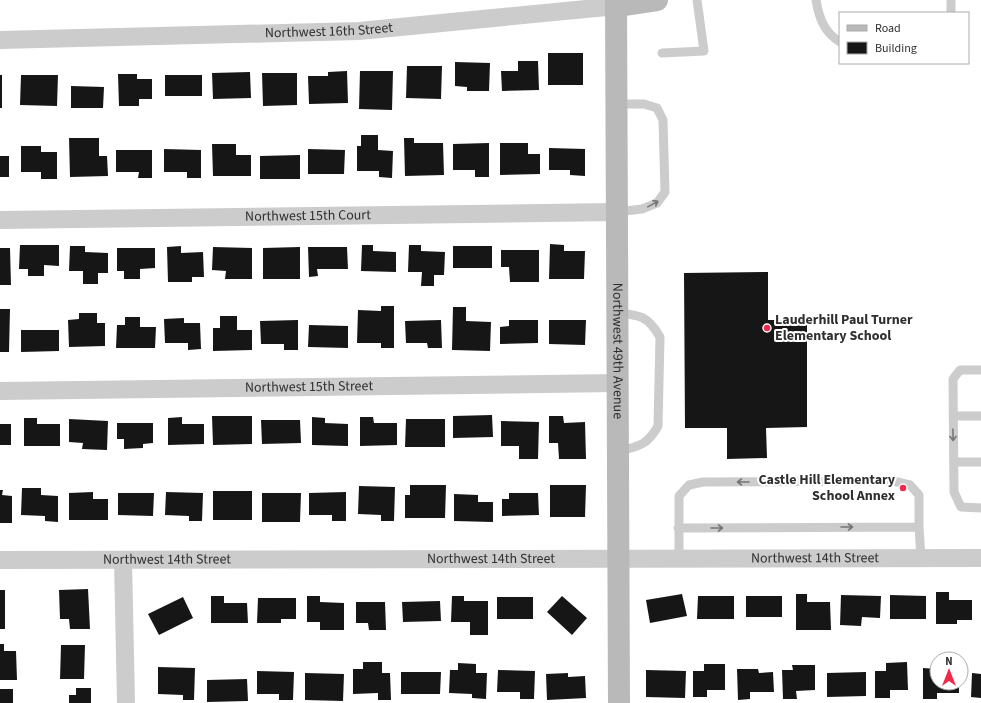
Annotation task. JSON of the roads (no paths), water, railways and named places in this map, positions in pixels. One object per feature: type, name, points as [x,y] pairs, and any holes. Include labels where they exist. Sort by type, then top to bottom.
[{"type":"street","name":"Northwest 16th Street","points":[[0,40],[359,31],[616,3],[657,0]]},
{"type":"street","name":"Northwest 49th Avenue","points":[[616,3],[619,703]]},
{"type":"street","name":"Northwest 15th Court","points":[[0,220],[616,212]]},
{"type":"street","name":"Northwest 15th Street","points":[[0,391],[617,383]]},
{"type":"street","name":"Northwest 14th Street","points":[[0,560],[981,558]]},
{"type":"street","points":[[123,560],[126,703]]},
{"type":"lane","points":[[662,53],[704,51],[697,0]]},
{"type":"lane","points":[[816,0],[818,15],[824,29],[839,41]]},
{"type":"lane","points":[[951,0],[951,12]]},
{"type":"lane","points":[[616,104],[644,104],[657,108],[663,120],[665,192],[657,203],[642,209],[616,212]]},
{"type":"lane","points":[[617,313],[640,314],[653,324],[660,337],[658,426],[651,438],[638,446],[618,452]]},
{"type":"lane","points":[[981,370],[960,370],[953,379],[954,492],[961,507],[981,508]]},
{"type":"lane","points":[[953,416],[981,416]]},
{"type":"lane","points":[[954,462],[981,462]]},
{"type":"lane","points":[[679,559],[679,496],[689,486],[703,482],[885,481],[910,486],[918,496],[920,558]]},
{"type":"lane","points":[[678,528],[918,527]]},
{"type":"place","name":"Lauderhill Paul Turner Elementary School","points":[[767,328]]},
{"type":"place","name":"Castle Hill Elementary School Annex","points":[[903,488]]}]
